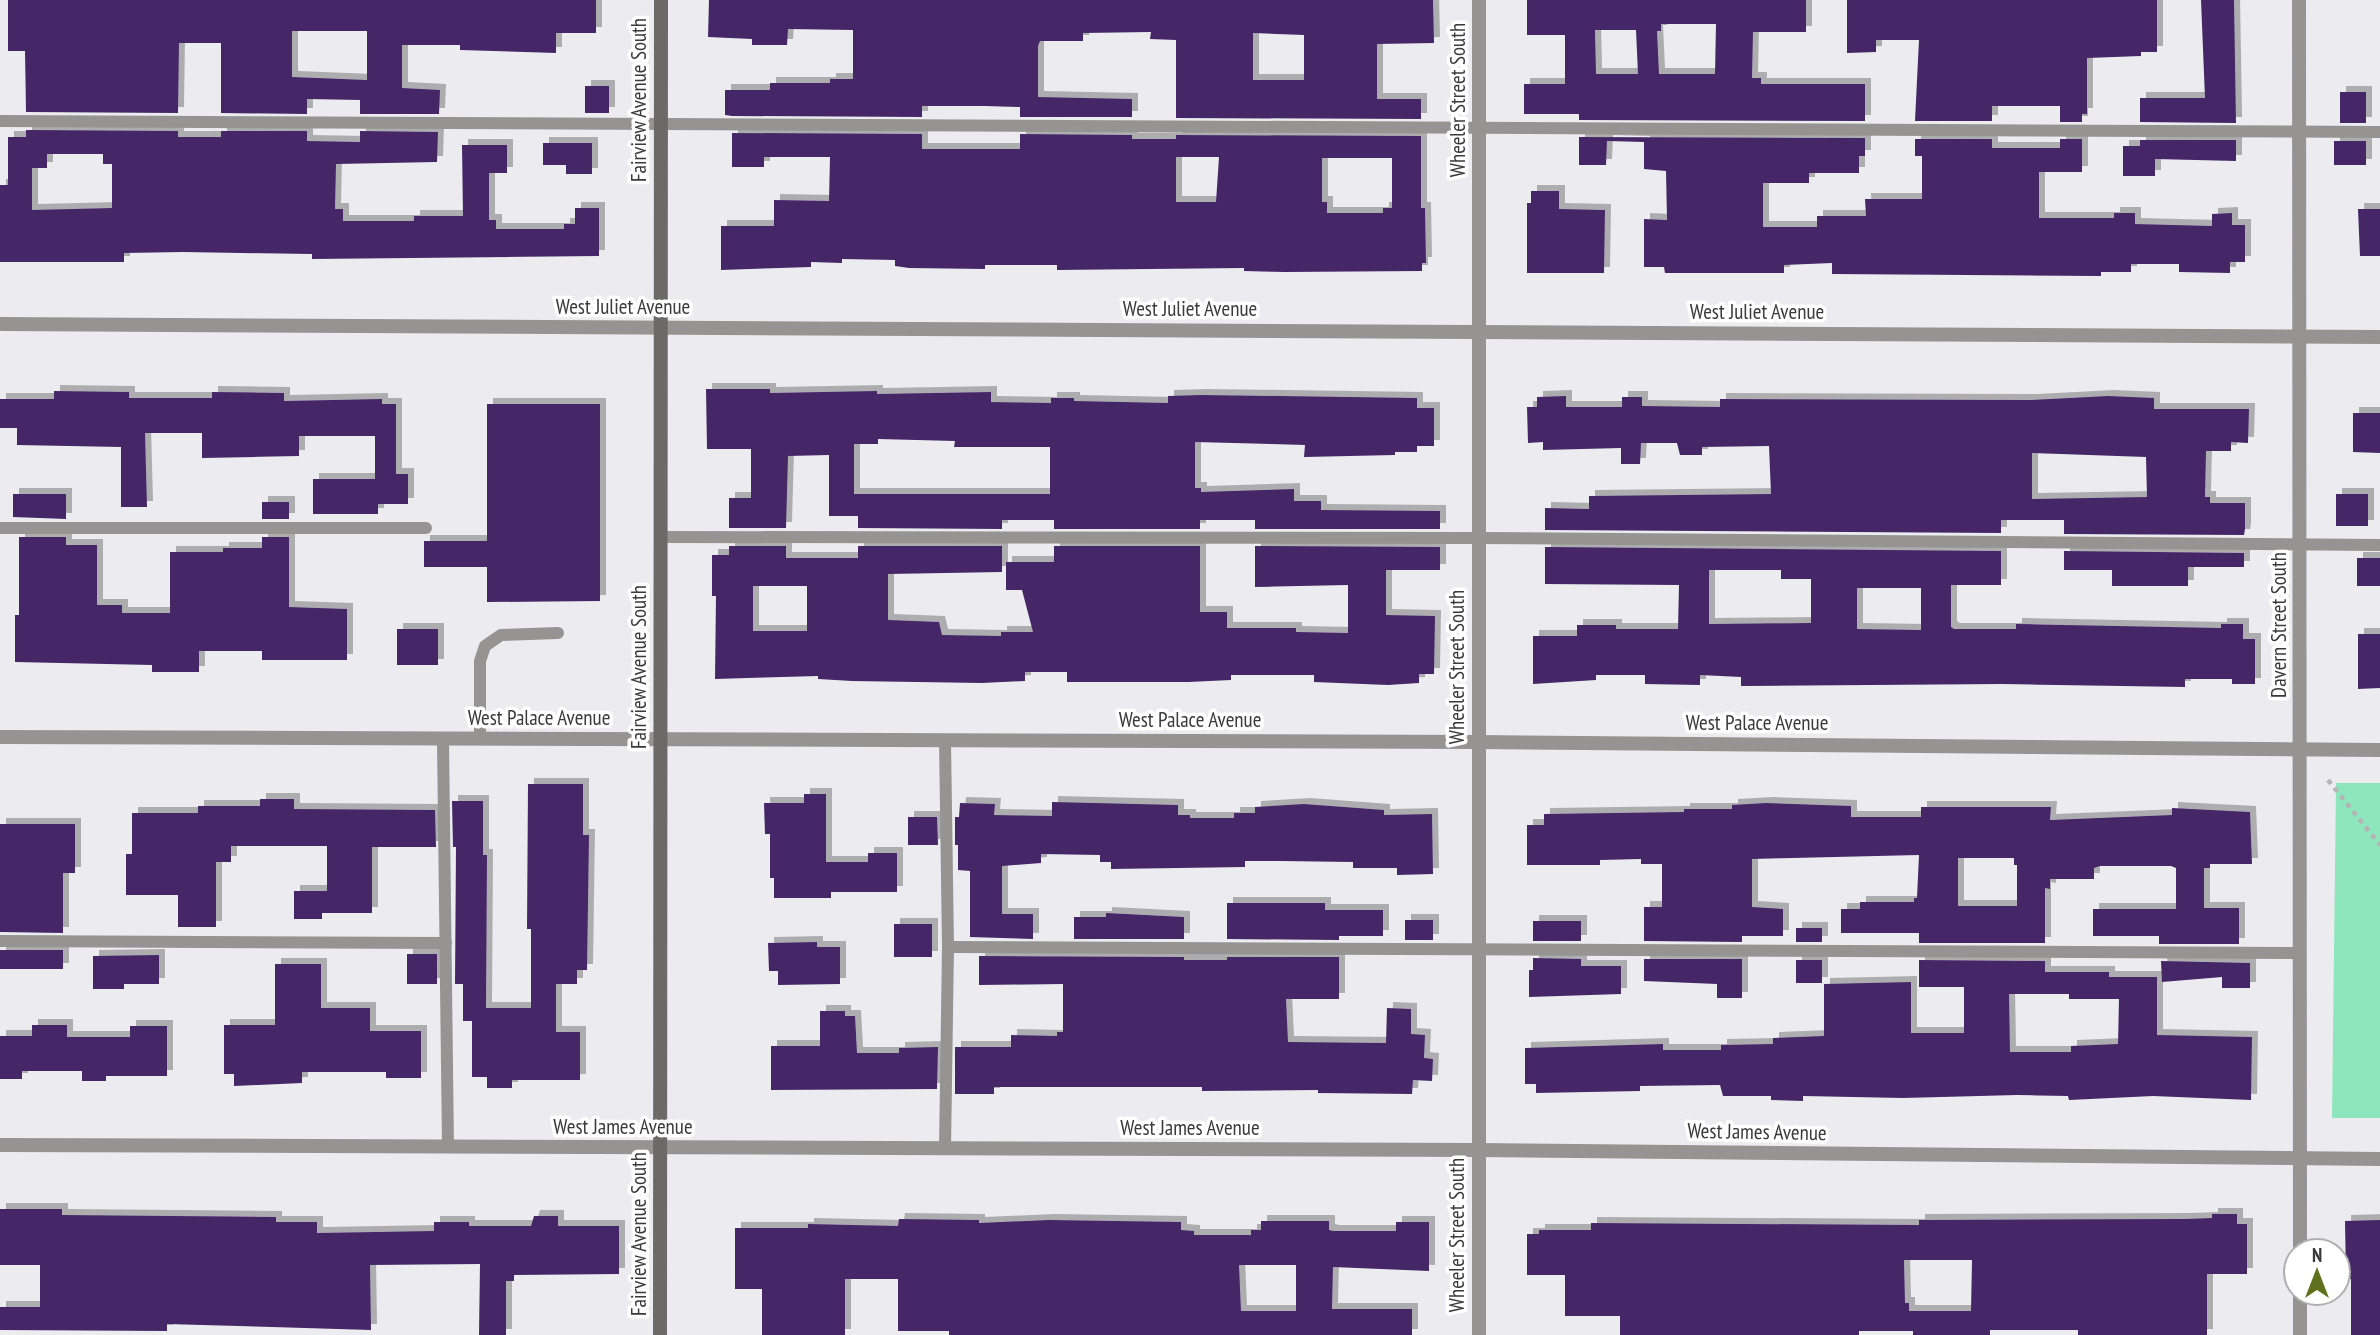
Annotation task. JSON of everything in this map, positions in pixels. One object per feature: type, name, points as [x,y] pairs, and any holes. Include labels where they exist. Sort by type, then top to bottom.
[{"type":"street","name":"Fairview Avenue South","points":[[660,1335],[661,0]]},
{"type":"street","name":"Wheeler Street South","points":[[1479,0],[1479,1335]]},
{"type":"street","name":"Davern Street South","points":[[2299,0],[2300,1237]]},
{"type":"street","name":"West Juliet Avenue","points":[[0,324],[2380,337]]},
{"type":"street","name":"West Palace Avenue","points":[[0,737],[1478,742],[2380,750]]},
{"type":"street","name":"West James Avenue","points":[[0,1145],[1478,1150],[2380,1159]]},
{"type":"street","points":[[2300,1307],[2300,1335]]},
{"type":"lane","points":[[0,121],[2380,132]]},
{"type":"lane","points":[[0,528],[426,528]]},
{"type":"lane","points":[[660,537],[1479,538],[2380,545]]},
{"type":"lane","points":[[480,739],[480,662],[485,646],[501,635],[558,633]]},
{"type":"lane","points":[[443,740],[448,1147]]},
{"type":"lane","points":[[945,740],[948,947],[945,1149]]},
{"type":"lane","points":[[0,941],[446,943]]},
{"type":"lane","points":[[948,947],[2300,953]]},
{"type":"path","points":[[2328,779],[2380,845]]},
{"type":"green space","points":[[2336,783],[2380,783],[2380,1118],[2332,1118]]},
{"type":"building","points":[[8,0],[596,0],[596,33],[556,33],[556,53],[460,50],[460,45],[402,45],[402,88],[440,90],[439,114],[360,114],[360,100],[307,99],[307,114],[221,113],[221,43],[179,43],[178,113],[26,112],[25,51],[8,51]],"holes":[[[292,31],[367,31],[367,80],[292,77]]]},
{"type":"building","points":[[709,0],[1433,0],[1434,43],[1377,44],[1377,99],[1421,99],[1421,119],[1176,118],[1176,40],[1150,39],[1151,32],[1083,33],[1083,41],[1040,41],[1038,46],[1038,97],[1132,99],[1132,117],[1020,117],[1020,107],[985,106],[922,106],[922,117],[732,116],[725,115],[725,90],[770,90],[770,83],[830,83],[830,79],[853,79],[853,30],[788,29],[787,45],[752,45],[752,39],[708,37]],"holes":[[[1253,33],[1304,35],[1304,80],[1253,80]]]},
{"type":"building","points":[[1527,0],[1806,0],[1806,32],[1753,32],[1752,78],[1761,78],[1761,84],[1865,84],[1865,121],[1579,120],[1579,114],[1524,114],[1524,84],[1565,84],[1565,35],[1527,35]],"holes":[[[1661,24],[1716,24],[1715,74],[1659,74],[1657,31],[1661,31]],[[1595,30],[1636,30],[1638,74],[1596,74]]]},
{"type":"building","points":[[1847,0],[2157,0],[2157,52],[2141,52],[2141,56],[2087,58],[2087,114],[2082,114],[2082,122],[2060,122],[2060,106],[1992,106],[1992,121],[1915,121],[1919,40],[1876,40],[1876,52],[1847,53]]},
{"type":"building","points":[[2201,0],[2234,0],[2236,123],[2140,122],[2140,98],[2205,98]]},
{"type":"building","points":[[585,86],[609,86],[609,113],[585,113]]},
{"type":"building","points":[[2340,92],[2366,92],[2366,123],[2340,123]]},
{"type":"building","points":[[26,130],[178,131],[178,137],[221,137],[221,131],[307,131],[307,141],[360,142],[360,131],[438,132],[437,162],[336,164],[335,209],[343,209],[343,221],[414,221],[414,216],[463,216],[462,145],[507,145],[507,173],[489,173],[489,220],[496,220],[496,229],[564,229],[564,224],[575,224],[575,208],[599,208],[599,256],[312,259],[312,254],[183,252],[124,253],[124,262],[0,262],[0,185],[8,185],[8,137],[26,137]],"holes":[[[47,154],[103,154],[103,164],[112,164],[112,208],[32,210],[32,168],[47,168]]]},
{"type":"building","points":[[732,133],[922,134],[922,149],[1020,149],[1020,134],[1132,135],[1132,139],[1176,139],[1176,135],[1421,136],[1421,208],[1425,208],[1426,263],[1422,263],[1422,271],[1284,272],[1244,271],[1244,268],[1057,270],[1057,265],[985,265],[985,269],[909,268],[895,266],[895,260],[842,259],[842,263],[811,262],[811,267],[721,270],[721,226],[774,226],[774,200],[829,201],[830,157],[764,157],[764,167],[732,167]],"holes":[[[1176,157],[1219,157],[1216,202],[1176,202]],[[1322,158],[1392,158],[1392,208],[1383,208],[1383,213],[1327,213],[1327,202],[1322,202]]]},
{"type":"building","points":[[1579,137],[1865,138],[1865,156],[1859,156],[1859,173],[1809,173],[1809,183],[1763,183],[1763,227],[1817,227],[1817,216],[1866,216],[1865,199],[1922,199],[1922,156],[1915,156],[1915,139],[1992,139],[1992,148],[2060,148],[2060,139],[2082,139],[2082,172],[2039,172],[2039,218],[2114,218],[2114,213],[2135,213],[2135,224],[2212,226],[2212,214],[2232,213],[2232,225],[2245,225],[2245,262],[2230,262],[2230,273],[2179,272],[2179,264],[2131,264],[2131,272],[2101,272],[2101,276],[1832,274],[1832,263],[1784,265],[1784,273],[1665,273],[1664,267],[1644,267],[1644,219],[1667,220],[1666,171],[1644,169],[1644,142],[1607,141],[1606,165],[1579,165]]},
{"type":"building","points":[[2140,140],[2236,140],[2236,161],[2155,159],[2155,176],[2123,176],[2123,146],[2140,146]]},
{"type":"building","points":[[2334,141],[2366,141],[2366,165],[2334,165]]},
{"type":"building","points":[[543,143],[592,143],[592,174],[566,174],[566,165],[543,165]]},
{"type":"building","points":[[1531,191],[1559,191],[1559,209],[1605,210],[1604,273],[1527,273],[1527,203],[1531,203]]},
{"type":"building","points":[[2358,209],[2380,209],[2380,256],[2360,256]]},
{"type":"building","points":[[706,389],[770,389],[770,393],[991,392],[991,402],[1051,403],[1051,398],[1074,398],[1074,401],[1168,403],[1168,396],[1200,395],[1417,398],[1417,408],[1434,408],[1434,446],[1417,446],[1417,452],[1395,452],[1395,455],[1304,457],[1305,445],[1195,442],[1195,488],[1201,488],[1201,492],[1294,489],[1294,501],[1321,501],[1321,510],[1440,511],[1440,529],[1255,529],[1255,520],[1200,520],[1200,529],[1054,529],[1054,520],[1002,520],[1002,529],[858,528],[858,516],[829,516],[829,455],[788,456],[786,528],[729,528],[729,498],[751,498],[751,449],[707,449]],"holes":[[[878,439],[955,441],[954,447],[1050,447],[1050,494],[854,494],[854,444],[878,444]]]},
{"type":"building","points":[[54,391],[129,392],[129,398],[212,398],[212,392],[284,393],[284,401],[382,399],[382,404],[396,404],[396,474],[408,474],[408,504],[378,504],[378,514],[313,514],[313,479],[375,479],[375,436],[299,436],[299,456],[202,458],[202,433],[145,433],[147,507],[121,507],[121,447],[17,445],[17,428],[0,428],[0,399],[54,399]]},
{"type":"building","points":[[1566,396],[1566,407],[1622,407],[1622,397],[1642,397],[1642,406],[1720,407],[1720,399],[2031,400],[2108,396],[2154,398],[2154,409],[2249,409],[2248,443],[2231,442],[2231,451],[2206,451],[2205,497],[2210,497],[2210,503],[2245,503],[2244,535],[2064,534],[2064,520],[2001,520],[2001,533],[1545,530],[1545,508],[1589,509],[1589,496],[1771,494],[1769,446],[1702,447],[1702,455],[1680,455],[1677,443],[1641,443],[1640,464],[1621,464],[1621,448],[1543,450],[1543,442],[1528,443],[1527,407],[1537,407],[1537,397]],"holes":[[[2032,453],[2146,457],[2147,497],[2032,499]]]},
{"type":"building","points":[[487,404],[600,404],[600,601],[487,602],[487,567],[424,567],[424,541],[487,541]]},
{"type":"building","points":[[2353,413],[2380,413],[2380,453],[2353,452]]},
{"type":"building","points":[[13,494],[66,494],[66,519],[13,517]]},
{"type":"building","points":[[2336,494],[2368,494],[2368,526],[2336,526]]},
{"type":"building","points":[[262,502],[289,502],[289,519],[262,519]]},
{"type":"building","points":[[19,537],[66,537],[66,545],[97,545],[97,605],[122,605],[122,613],[170,613],[170,552],[223,552],[223,548],[262,548],[262,537],[289,537],[289,607],[347,609],[347,660],[262,660],[262,651],[199,651],[199,672],[152,672],[152,665],[15,662],[15,615],[19,615]]},
{"type":"building","points":[[729,546],[786,546],[786,558],[858,558],[858,546],[1002,546],[1002,572],[888,574],[888,620],[939,622],[942,635],[1001,636],[1001,632],[1033,632],[1022,590],[1006,590],[1006,562],[1054,562],[1054,546],[1200,546],[1200,612],[1227,612],[1227,628],[1296,628],[1296,632],[1348,633],[1348,585],[1255,587],[1255,546],[1440,547],[1440,570],[1386,570],[1386,615],[1435,616],[1434,674],[1419,674],[1419,683],[1388,685],[1314,682],[1314,675],[1231,675],[1231,680],[1188,682],[1067,682],[1067,672],[1025,672],[1025,681],[982,683],[852,681],[818,679],[818,676],[715,679],[716,596],[712,596],[712,555],[729,555]],"holes":[[[753,586],[807,586],[807,631],[753,631]]]},
{"type":"building","points":[[1545,547],[2001,551],[2001,585],[1951,585],[1951,627],[1954,629],[2016,629],[2016,624],[2221,628],[2221,624],[2243,624],[2243,639],[2255,639],[2255,684],[2232,684],[2232,679],[2185,679],[2185,687],[2002,684],[1741,686],[1741,677],[1700,675],[1700,685],[1645,684],[1645,675],[1596,675],[1596,680],[1533,684],[1533,636],[1577,636],[1577,625],[1616,625],[1616,629],[1678,629],[1679,585],[1545,584]],"holes":[[[1709,570],[1781,570],[1781,579],[1811,579],[1811,623],[1709,624]],[[1857,588],[1921,588],[1921,630],[1857,629]]]},
{"type":"building","points":[[2064,551],[2244,553],[2244,567],[2188,567],[2188,586],[2112,586],[2112,570],[2064,570]]},
{"type":"building","points":[[2357,558],[2380,558],[2380,586],[2357,586]]},
{"type":"building","points":[[397,629],[438,629],[438,665],[397,665]]},
{"type":"building","points":[[2358,634],[2380,634],[2380,688],[2358,689]]},
{"type":"building","points":[[528,784],[583,784],[583,835],[589,835],[587,970],[577,970],[577,984],[556,984],[556,1032],[580,1032],[580,1080],[512,1080],[512,1088],[487,1088],[487,1077],[472,1077],[472,1021],[463,1021],[463,984],[455,984],[456,847],[453,847],[452,801],[483,801],[483,855],[487,855],[486,1008],[531,1008],[531,929],[527,929]]},
{"type":"building","points":[[804,794],[826,794],[826,862],[868,862],[868,853],[897,853],[897,892],[831,892],[831,898],[774,898],[774,878],[770,878],[770,834],[765,834],[764,803],[804,803]]},
{"type":"building","points":[[260,799],[294,799],[294,809],[435,810],[436,847],[372,847],[372,913],[322,913],[322,919],[294,919],[294,891],[327,891],[327,846],[231,846],[231,862],[216,862],[216,927],[178,927],[178,895],[126,895],[126,854],[132,854],[132,813],[198,813],[198,806],[260,806]]},
{"type":"building","points":[[1052,802],[1178,805],[1178,815],[1190,815],[1190,818],[1234,818],[1234,813],[1255,813],[1255,807],[1304,804],[1384,810],[1384,815],[1432,814],[1433,874],[1397,875],[1397,868],[1353,868],[1353,862],[1245,861],[1245,867],[1111,869],[1111,862],[1100,862],[1100,855],[1041,854],[1041,863],[1002,866],[1002,914],[1033,914],[1033,939],[970,937],[970,871],[958,870],[958,845],[955,845],[955,817],[959,817],[960,803],[995,804],[994,815],[1052,816]]},
{"type":"building","points":[[1766,803],[1851,806],[1851,817],[1921,817],[1921,807],[2051,807],[2050,820],[2172,815],[2172,808],[2250,812],[2252,864],[2210,864],[2210,868],[2204,868],[2204,908],[2239,908],[2239,944],[2159,944],[2159,936],[2093,936],[2093,909],[2176,909],[2176,868],[2171,866],[2100,866],[2094,868],[2094,879],[2050,879],[2050,889],[2045,888],[2045,943],[1919,943],[1919,933],[1841,933],[1841,909],[1860,909],[1860,902],[1914,902],[1914,898],[1917,898],[1919,855],[1752,859],[1752,907],[1783,909],[1783,936],[1742,936],[1742,942],[1644,941],[1644,907],[1662,907],[1662,864],[1641,864],[1641,859],[1600,860],[1600,865],[1527,865],[1527,825],[1544,825],[1544,814],[1684,812],[1684,809],[1732,809],[1732,805]],"holes":[[[1958,858],[2014,858],[2014,865],[2017,865],[2017,906],[1958,906]]]},
{"type":"building","points":[[908,817],[937,817],[938,845],[908,845]]},
{"type":"building","points":[[0,824],[75,824],[75,873],[63,873],[63,933],[0,932]]},
{"type":"building","points":[[1227,903],[1325,903],[1325,910],[1383,910],[1383,936],[1339,936],[1339,940],[1227,939]]},
{"type":"building","points":[[1106,913],[1184,917],[1184,939],[1074,939],[1074,917],[1106,917]]},
{"type":"building","points":[[1405,920],[1433,920],[1433,940],[1405,940]]},
{"type":"building","points":[[1533,921],[1581,921],[1581,941],[1533,941]]},
{"type":"building","points":[[894,924],[932,924],[932,957],[894,957]]},
{"type":"building","points":[[1796,928],[1822,928],[1822,942],[1796,942]]},
{"type":"building","points":[[817,942],[817,947],[840,947],[840,984],[778,985],[778,971],[769,971],[768,943]]},
{"type":"building","points":[[0,950],[63,950],[63,969],[0,969]]},
{"type":"building","points":[[407,954],[437,954],[437,984],[407,984]]},
{"type":"building","points":[[159,955],[159,984],[124,984],[124,989],[93,989],[93,956]]},
{"type":"building","points":[[979,956],[1184,957],[1184,960],[1227,960],[1227,957],[1339,957],[1339,999],[1286,999],[1288,1042],[1386,1043],[1387,1008],[1411,1009],[1411,1034],[1425,1035],[1424,1058],[1433,1059],[1432,1081],[1413,1080],[1412,1094],[1318,1093],[1318,1090],[1202,1091],[1202,1087],[994,1087],[994,1094],[955,1094],[955,1047],[1011,1047],[1011,1035],[1057,1036],[1057,1032],[1063,1032],[1063,984],[979,985]]},
{"type":"building","points":[[1533,958],[1581,959],[1581,966],[1621,966],[1621,994],[1529,997],[1529,970],[1533,970]]},
{"type":"building","points":[[1644,959],[1742,959],[1742,998],[1717,998],[1717,984],[1644,981]]},
{"type":"building","points":[[1796,960],[1822,960],[1822,983],[1796,983]]},
{"type":"building","points":[[1919,960],[2045,961],[2045,972],[2109,972],[2109,977],[2157,977],[2157,1035],[2252,1037],[2251,1100],[2153,1096],[2069,1100],[2068,1096],[2017,1095],[1903,1098],[1803,1096],[1803,1101],[1771,1100],[1771,1096],[1723,1096],[1720,1085],[1640,1086],[1640,1091],[1536,1093],[1536,1084],[1525,1084],[1525,1048],[1663,1044],[1663,1050],[1721,1050],[1721,1045],[1773,1044],[1773,1038],[1824,1036],[1824,984],[1911,982],[1911,1033],[1964,1033],[1964,987],[1919,987]],"holes":[[[2009,994],[2069,994],[2069,999],[2119,999],[2118,1044],[2071,1046],[2071,1052],[2010,1052]]]},
{"type":"building","points":[[2161,961],[2250,963],[2250,988],[2222,988],[2222,977],[2162,982]]},
{"type":"building","points":[[275,964],[321,964],[321,1008],[370,1008],[370,1031],[421,1031],[421,1078],[386,1078],[386,1072],[302,1072],[302,1083],[234,1086],[234,1074],[224,1074],[224,1025],[275,1025]]},
{"type":"building","points":[[820,1011],[845,1011],[845,1016],[855,1016],[857,1053],[899,1053],[899,1048],[938,1047],[937,1089],[771,1090],[771,1046],[820,1046]]},
{"type":"building","points":[[32,1025],[67,1025],[67,1037],[130,1037],[130,1026],[167,1026],[167,1076],[106,1076],[106,1081],[82,1081],[82,1071],[22,1071],[22,1079],[0,1079],[0,1036],[32,1036]]},
{"type":"building","points":[[0,1209],[62,1209],[62,1215],[276,1217],[276,1222],[317,1222],[317,1233],[434,1231],[434,1222],[469,1222],[469,1226],[531,1226],[534,1216],[558,1216],[558,1226],[619,1226],[619,1274],[514,1275],[514,1281],[506,1281],[506,1335],[479,1335],[480,1264],[370,1265],[371,1330],[167,1324],[167,1331],[0,1330],[0,1307],[40,1307],[40,1265],[0,1265]]},
{"type":"building","points":[[2212,1214],[2237,1214],[2237,1224],[2247,1224],[2247,1274],[2207,1274],[2207,1335],[2078,1335],[2078,1330],[1990,1330],[1990,1335],[1913,1335],[1913,1331],[1859,1331],[1859,1335],[1620,1335],[1620,1316],[1565,1316],[1565,1275],[1527,1275],[1527,1234],[1539,1234],[1539,1230],[1591,1230],[1591,1223],[1919,1225],[1919,1220],[2212,1218]],"holes":[[[1904,1260],[1972,1260],[1971,1311],[1909,1311],[1909,1303],[1905,1303]]]},
{"type":"building","points":[[899,1219],[979,1220],[979,1223],[1049,1220],[1181,1222],[1181,1230],[1194,1231],[1194,1235],[1251,1235],[1251,1230],[1261,1230],[1261,1221],[1329,1221],[1329,1230],[1333,1231],[1396,1231],[1396,1222],[1429,1222],[1429,1271],[1333,1267],[1332,1309],[1412,1309],[1412,1335],[949,1335],[949,1331],[898,1331],[898,1279],[845,1279],[845,1335],[762,1335],[762,1289],[735,1289],[735,1228],[808,1228],[808,1224],[898,1226]],"holes":[[[1239,1265],[1296,1265],[1296,1311],[1241,1311]]]},
{"type":"building","points":[[2380,1220],[2380,1335],[2351,1335],[2352,1237],[2345,1237],[2345,1221]]}]
